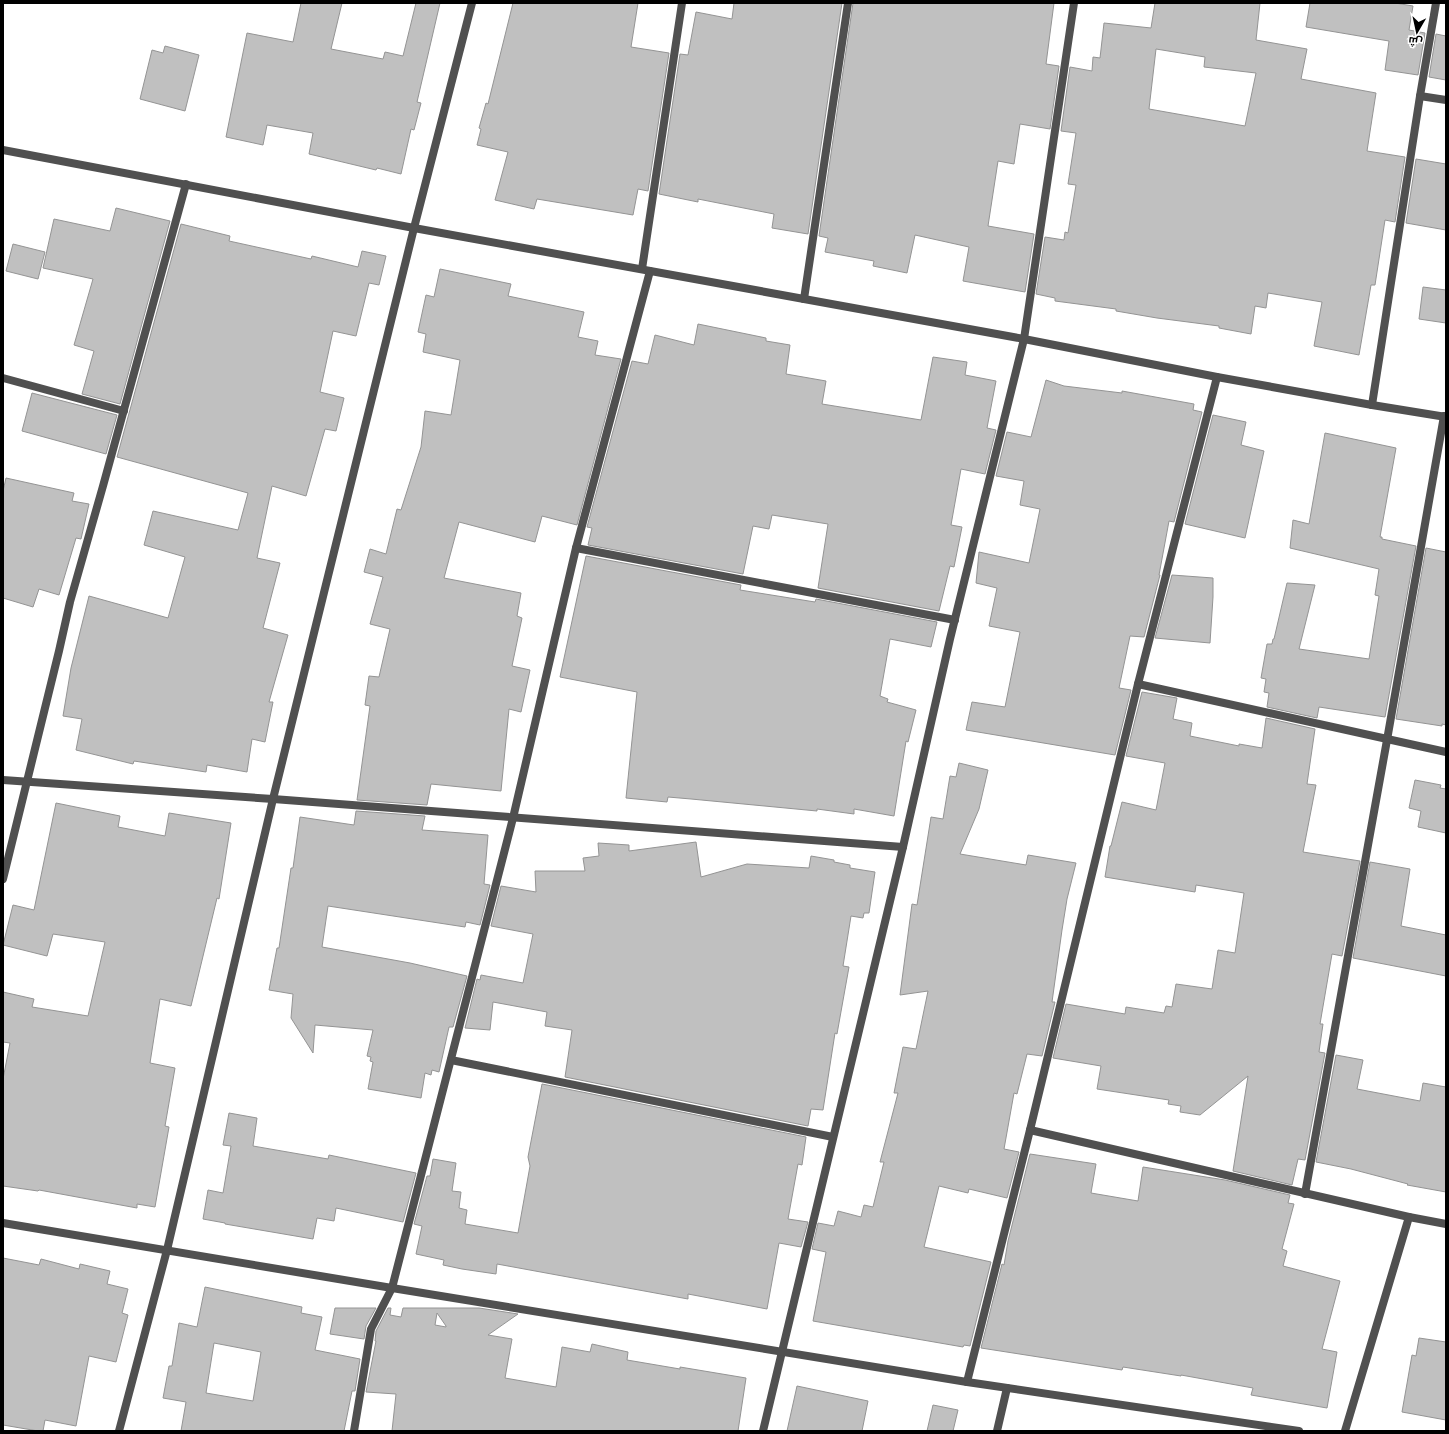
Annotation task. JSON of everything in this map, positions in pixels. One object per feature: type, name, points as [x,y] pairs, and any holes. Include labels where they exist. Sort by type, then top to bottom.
[{"type":"street","points":[[119,1431],[167,1250],[273,798],[414,228],[472,3]]},
{"type":"street","points":[[642,269],[682,3]]},
{"type":"street","points":[[804,298],[848,3]]},
{"type":"street","points":[[763,1431],[904,848],[955,620],[1024,338],[1074,3]]},
{"type":"street","points":[[1372,405],[1436,3]]},
{"type":"street","points":[[1420,96],[1446,100]]},
{"type":"street","points":[[3,150],[414,228],[1024,338],[1217,377],[1372,405],[1445,416],[1305,1194]]},
{"type":"street","points":[[3,879],[70,602],[186,184]]},
{"type":"street","points":[[354,1431],[371,1329],[392,1288],[513,818],[576,548],[650,271]]},
{"type":"street","points":[[967,1382],[1030,1130],[1138,684],[1217,377]]},
{"type":"street","points":[[3,378],[124,411]]},
{"type":"street","points":[[576,548],[955,620]]},
{"type":"street","points":[[1138,684],[1446,752]]},
{"type":"street","points":[[3,780],[273,798],[904,848]]},
{"type":"street","points":[[451,1060],[833,1137]]},
{"type":"street","points":[[1030,1130],[1305,1194],[1446,1224]]},
{"type":"street","points":[[1344,1431],[1409,1217]]},
{"type":"street","points":[[3,1223],[967,1382],[1299,1431]]},
{"type":"street","points":[[997,1431],[1007,1388]]},
{"type":"building","points":[[301,3],[342,3],[331,49],[383,59],[385,52],[403,56],[416,3],[440,3],[417,102],[421,103],[414,130],[411,129],[401,174],[377,168],[376,170],[309,154],[313,133],[267,125],[263,145],[226,137],[247,33],[293,42]]},
{"type":"building","points":[[513,3],[638,3],[631,47],[669,53],[648,191],[638,189],[633,215],[537,199],[534,209],[495,200],[508,152],[477,145],[481,129],[479,128],[486,103],[488,104]]},
{"type":"building","points":[[734,3],[842,3],[808,234],[772,228],[774,214],[698,199],[698,202],[659,194],[680,54],[688,55],[696,12],[732,19]]},
{"type":"building","points":[[853,3],[1054,3],[1046,64],[1059,66],[1050,129],[1020,124],[1014,164],[998,161],[988,226],[1034,234],[1025,292],[963,281],[969,247],[915,235],[907,273],[873,266],[874,261],[825,252],[828,238],[819,236]]},
{"type":"building","points":[[1155,3],[1260,3],[1256,40],[1307,49],[1301,79],[1376,93],[1367,151],[1405,157],[1395,222],[1385,220],[1375,285],[1371,285],[1359,355],[1314,346],[1322,302],[1268,293],[1266,308],[1255,306],[1251,334],[1219,328],[1219,326],[1157,318],[1116,311],[1116,309],[1055,301],[1055,298],[1036,294],[1045,237],[1064,240],[1065,232],[1068,233],[1076,185],[1068,184],[1076,133],[1061,131],[1070,67],[1092,71],[1093,57],[1100,58],[1104,23],[1151,28]],"holes":[[[1156,49],[1205,57],[1204,67],[1256,73],[1245,126],[1149,109]]]},
{"type":"building","points":[[1310,3],[1395,3],[1413,6],[1409,30],[1425,33],[1418,75],[1385,70],[1389,41],[1306,27]]},
{"type":"building","points":[[1436,34],[1446,36],[1446,80],[1429,77]]},
{"type":"building","points":[[165,46],[199,55],[185,111],[140,99],[152,50],[163,53]]},
{"type":"building","points":[[1416,159],[1446,164],[1446,230],[1406,223]]},
{"type":"building","points":[[116,208],[170,221],[120,404],[82,394],[94,351],[74,345],[93,279],[43,268],[54,219],[110,231]]},
{"type":"building","points":[[181,224],[230,236],[229,241],[311,259],[312,256],[358,267],[362,251],[386,256],[379,285],[369,283],[356,336],[333,331],[320,392],[344,398],[336,431],[325,429],[306,496],[272,486],[257,558],[280,563],[263,628],[288,635],[269,702],[273,702],[265,742],[252,739],[247,772],[207,765],[206,772],[134,761],[133,764],[76,750],[82,719],[63,716],[71,668],[89,596],[168,618],[185,557],[144,545],[153,511],[238,530],[248,493],[117,457]]},
{"type":"building","points":[[13,244],[45,252],[38,279],[6,271]]},
{"type":"building","points":[[440,269],[511,284],[508,296],[584,312],[578,337],[598,341],[595,355],[621,359],[577,525],[542,516],[535,542],[459,522],[444,578],[521,593],[517,616],[522,618],[512,666],[530,670],[521,712],[509,709],[501,791],[431,784],[427,805],[357,800],[370,706],[365,705],[369,676],[379,677],[390,629],[370,624],[383,577],[364,572],[370,549],[386,554],[397,509],[401,510],[421,447],[425,411],[451,415],[460,360],[423,352],[426,334],[418,332],[426,295],[434,297]]},
{"type":"building","points":[[1423,287],[1446,290],[1446,323],[1419,319]]},
{"type":"building","points":[[698,324],[766,338],[766,341],[790,345],[786,374],[826,381],[822,404],[921,420],[933,357],[967,362],[965,375],[996,381],[987,428],[996,430],[985,474],[961,469],[951,525],[962,527],[954,567],[950,566],[939,611],[818,588],[828,524],[772,515],[769,529],[753,526],[743,574],[588,545],[592,528],[587,527],[632,361],[648,364],[655,335],[694,345]]},
{"type":"building","points":[[1046,380],[1064,386],[1122,393],[1122,391],[1194,404],[1193,410],[1202,412],[1174,522],[1169,521],[1160,575],[1144,637],[1130,636],[1119,688],[1131,690],[1115,755],[966,730],[972,702],[1005,707],[1020,632],[989,626],[997,588],[976,583],[979,552],[1029,563],[1040,509],[1020,505],[1024,481],[996,476],[1007,432],[1031,437]]},
{"type":"building","points":[[32,393],[117,415],[106,454],[22,431]]},
{"type":"building","points":[[1213,415],[1246,422],[1241,445],[1264,451],[1245,538],[1185,524]]},
{"type":"building","points":[[1325,433],[1396,448],[1380,537],[1382,537],[1382,539],[1416,546],[1385,717],[1319,707],[1317,718],[1267,707],[1269,693],[1264,692],[1266,679],[1261,678],[1267,644],[1272,644],[1274,639],[1287,583],[1315,585],[1299,649],[1369,659],[1379,596],[1375,595],[1379,569],[1290,548],[1293,520],[1309,524]]},
{"type":"building","points":[[6,478],[74,493],[72,501],[89,504],[81,539],[76,538],[59,595],[39,589],[33,607],[3,598],[3,491]]},
{"type":"building","points":[[1426,548],[1446,552],[1446,725],[1442,724],[1442,726],[1396,719]]},
{"type":"building","points":[[586,556],[741,585],[740,590],[815,602],[816,599],[937,622],[931,647],[890,639],[880,696],[888,699],[887,702],[916,710],[908,742],[906,741],[894,816],[854,809],[854,814],[817,809],[817,811],[668,797],[667,802],[626,798],[637,692],[560,677]]},
{"type":"building","points":[[1172,575],[1213,578],[1210,643],[1155,638]]},
{"type":"building","points":[[1142,692],[1177,698],[1173,719],[1192,723],[1190,736],[1239,746],[1239,744],[1262,748],[1266,718],[1315,729],[1307,784],[1316,785],[1303,852],[1360,861],[1342,956],[1332,954],[1320,1024],[1323,1024],[1319,1052],[1325,1053],[1305,1160],[1298,1159],[1292,1185],[1233,1171],[1248,1076],[1200,1115],[1180,1112],[1181,1106],[1168,1104],[1169,1100],[1097,1089],[1101,1066],[1053,1058],[1066,1004],[1125,1014],[1126,1007],[1164,1013],[1166,1006],[1172,1007],[1176,984],[1212,989],[1218,950],[1235,953],[1244,893],[1196,885],[1195,892],[1105,877],[1110,846],[1122,802],[1156,810],[1165,763],[1126,756]]},
{"type":"building","points":[[959,763],[988,770],[979,809],[960,854],[1026,865],[1028,855],[1076,863],[1067,899],[1062,930],[1052,1002],[1055,1002],[1042,1056],[1027,1054],[1017,1094],[1014,1093],[1004,1149],[1019,1152],[1007,1198],[969,1189],[968,1193],[939,1186],[924,1247],[991,1262],[970,1346],[964,1345],[963,1347],[813,1321],[826,1252],[812,1249],[818,1223],[834,1226],[838,1211],[861,1217],[864,1205],[873,1207],[884,1162],[880,1162],[898,1093],[894,1093],[903,1047],[916,1049],[928,991],[900,995],[912,904],[917,905],[931,817],[943,819],[950,776],[956,777]]},
{"type":"building","points":[[1415,780],[1441,785],[1440,788],[1446,789],[1446,833],[1418,827],[1421,811],[1409,808]]},
{"type":"building","points":[[56,803],[120,816],[118,827],[165,836],[169,813],[231,823],[219,899],[217,898],[191,1006],[160,999],[150,1063],[175,1068],[165,1126],[169,1127],[155,1207],[137,1204],[137,1208],[39,1190],[3,1186],[3,1079],[10,1043],[3,1042],[3,992],[34,999],[32,1007],[88,1016],[105,942],[53,934],[47,956],[3,945],[13,905],[34,910]]},
{"type":"building","points":[[356,811],[425,816],[422,830],[488,835],[484,884],[490,885],[480,925],[466,922],[465,927],[328,906],[322,947],[410,963],[467,976],[453,1027],[449,1027],[439,1072],[432,1070],[431,1075],[425,1073],[421,1098],[368,1089],[373,1062],[370,1061],[371,1057],[367,1056],[373,1030],[315,1025],[313,1053],[291,1018],[293,994],[269,990],[277,948],[279,948],[300,817],[354,825]]},
{"type":"building","points":[[696,842],[701,877],[747,864],[809,868],[811,856],[834,860],[834,862],[850,865],[850,868],[875,872],[869,913],[864,913],[863,918],[851,916],[843,966],[849,967],[837,1034],[835,1033],[823,1110],[811,1109],[808,1126],[565,1077],[572,1030],[545,1026],[547,1012],[493,1002],[490,1030],[465,1028],[477,979],[480,980],[481,975],[523,983],[533,934],[491,926],[501,886],[536,892],[535,871],[585,871],[583,858],[599,856],[598,843],[629,845],[629,851]]},
{"type":"building","points":[[1370,862],[1410,869],[1401,926],[1446,935],[1446,976],[1353,958]]},
{"type":"building","points":[[1336,1055],[1363,1060],[1357,1089],[1420,1101],[1423,1083],[1446,1087],[1446,1192],[1407,1185],[1408,1184],[1351,1169],[1316,1162]]},
{"type":"building","points":[[542,1084],[806,1137],[802,1165],[798,1164],[788,1219],[808,1222],[801,1247],[779,1243],[767,1309],[688,1294],[688,1299],[497,1264],[496,1274],[462,1269],[443,1265],[444,1260],[416,1254],[422,1226],[414,1224],[427,1176],[430,1176],[433,1159],[456,1163],[452,1191],[461,1192],[459,1208],[467,1210],[465,1224],[518,1233],[530,1166],[528,1157]]},
{"type":"building","points":[[229,1113],[257,1118],[253,1146],[328,1159],[329,1155],[416,1173],[403,1222],[336,1208],[334,1221],[317,1218],[313,1239],[203,1219],[208,1190],[223,1193],[231,1146],[223,1145]]},
{"type":"building","points":[[1030,1154],[1096,1164],[1091,1193],[1138,1201],[1143,1167],[1225,1180],[1290,1195],[1288,1203],[1294,1204],[1282,1249],[1287,1251],[1283,1266],[1340,1281],[1322,1349],[1337,1352],[1327,1408],[1251,1395],[1253,1388],[1181,1375],[1123,1367],[1122,1370],[981,1348],[1002,1264],[1004,1265],[1008,1241]]},
{"type":"building","points":[[3,1258],[39,1265],[41,1259],[79,1269],[80,1264],[110,1271],[107,1284],[128,1289],[122,1313],[128,1315],[116,1362],[89,1356],[76,1426],[45,1420],[43,1431],[3,1425]]},
{"type":"building","points":[[205,1287],[302,1307],[301,1313],[322,1317],[315,1350],[360,1359],[355,1391],[352,1391],[344,1431],[181,1431],[186,1402],[163,1398],[169,1366],[172,1366],[179,1323],[197,1327]],"holes":[[[214,1343],[261,1352],[253,1401],[206,1393]]]},
{"type":"building","points":[[335,1308],[376,1308],[366,1326],[364,1339],[330,1334]]},
{"type":"building","points":[[388,1308],[391,1308],[390,1315],[401,1317],[403,1308],[479,1308],[518,1314],[488,1335],[512,1339],[505,1378],[556,1387],[562,1347],[590,1352],[592,1344],[628,1352],[627,1360],[746,1378],[738,1431],[392,1431],[396,1394],[366,1392],[376,1341],[376,1331]],"holes":[[[437,1313],[446,1326],[435,1325]]]},
{"type":"building","points":[[1419,1338],[1446,1342],[1446,1420],[1402,1412],[1412,1355],[1416,1356]]},
{"type":"building","points":[[797,1386],[868,1401],[862,1431],[787,1431]]},
{"type":"building","points":[[933,1405],[958,1410],[953,1431],[927,1431]]}]
